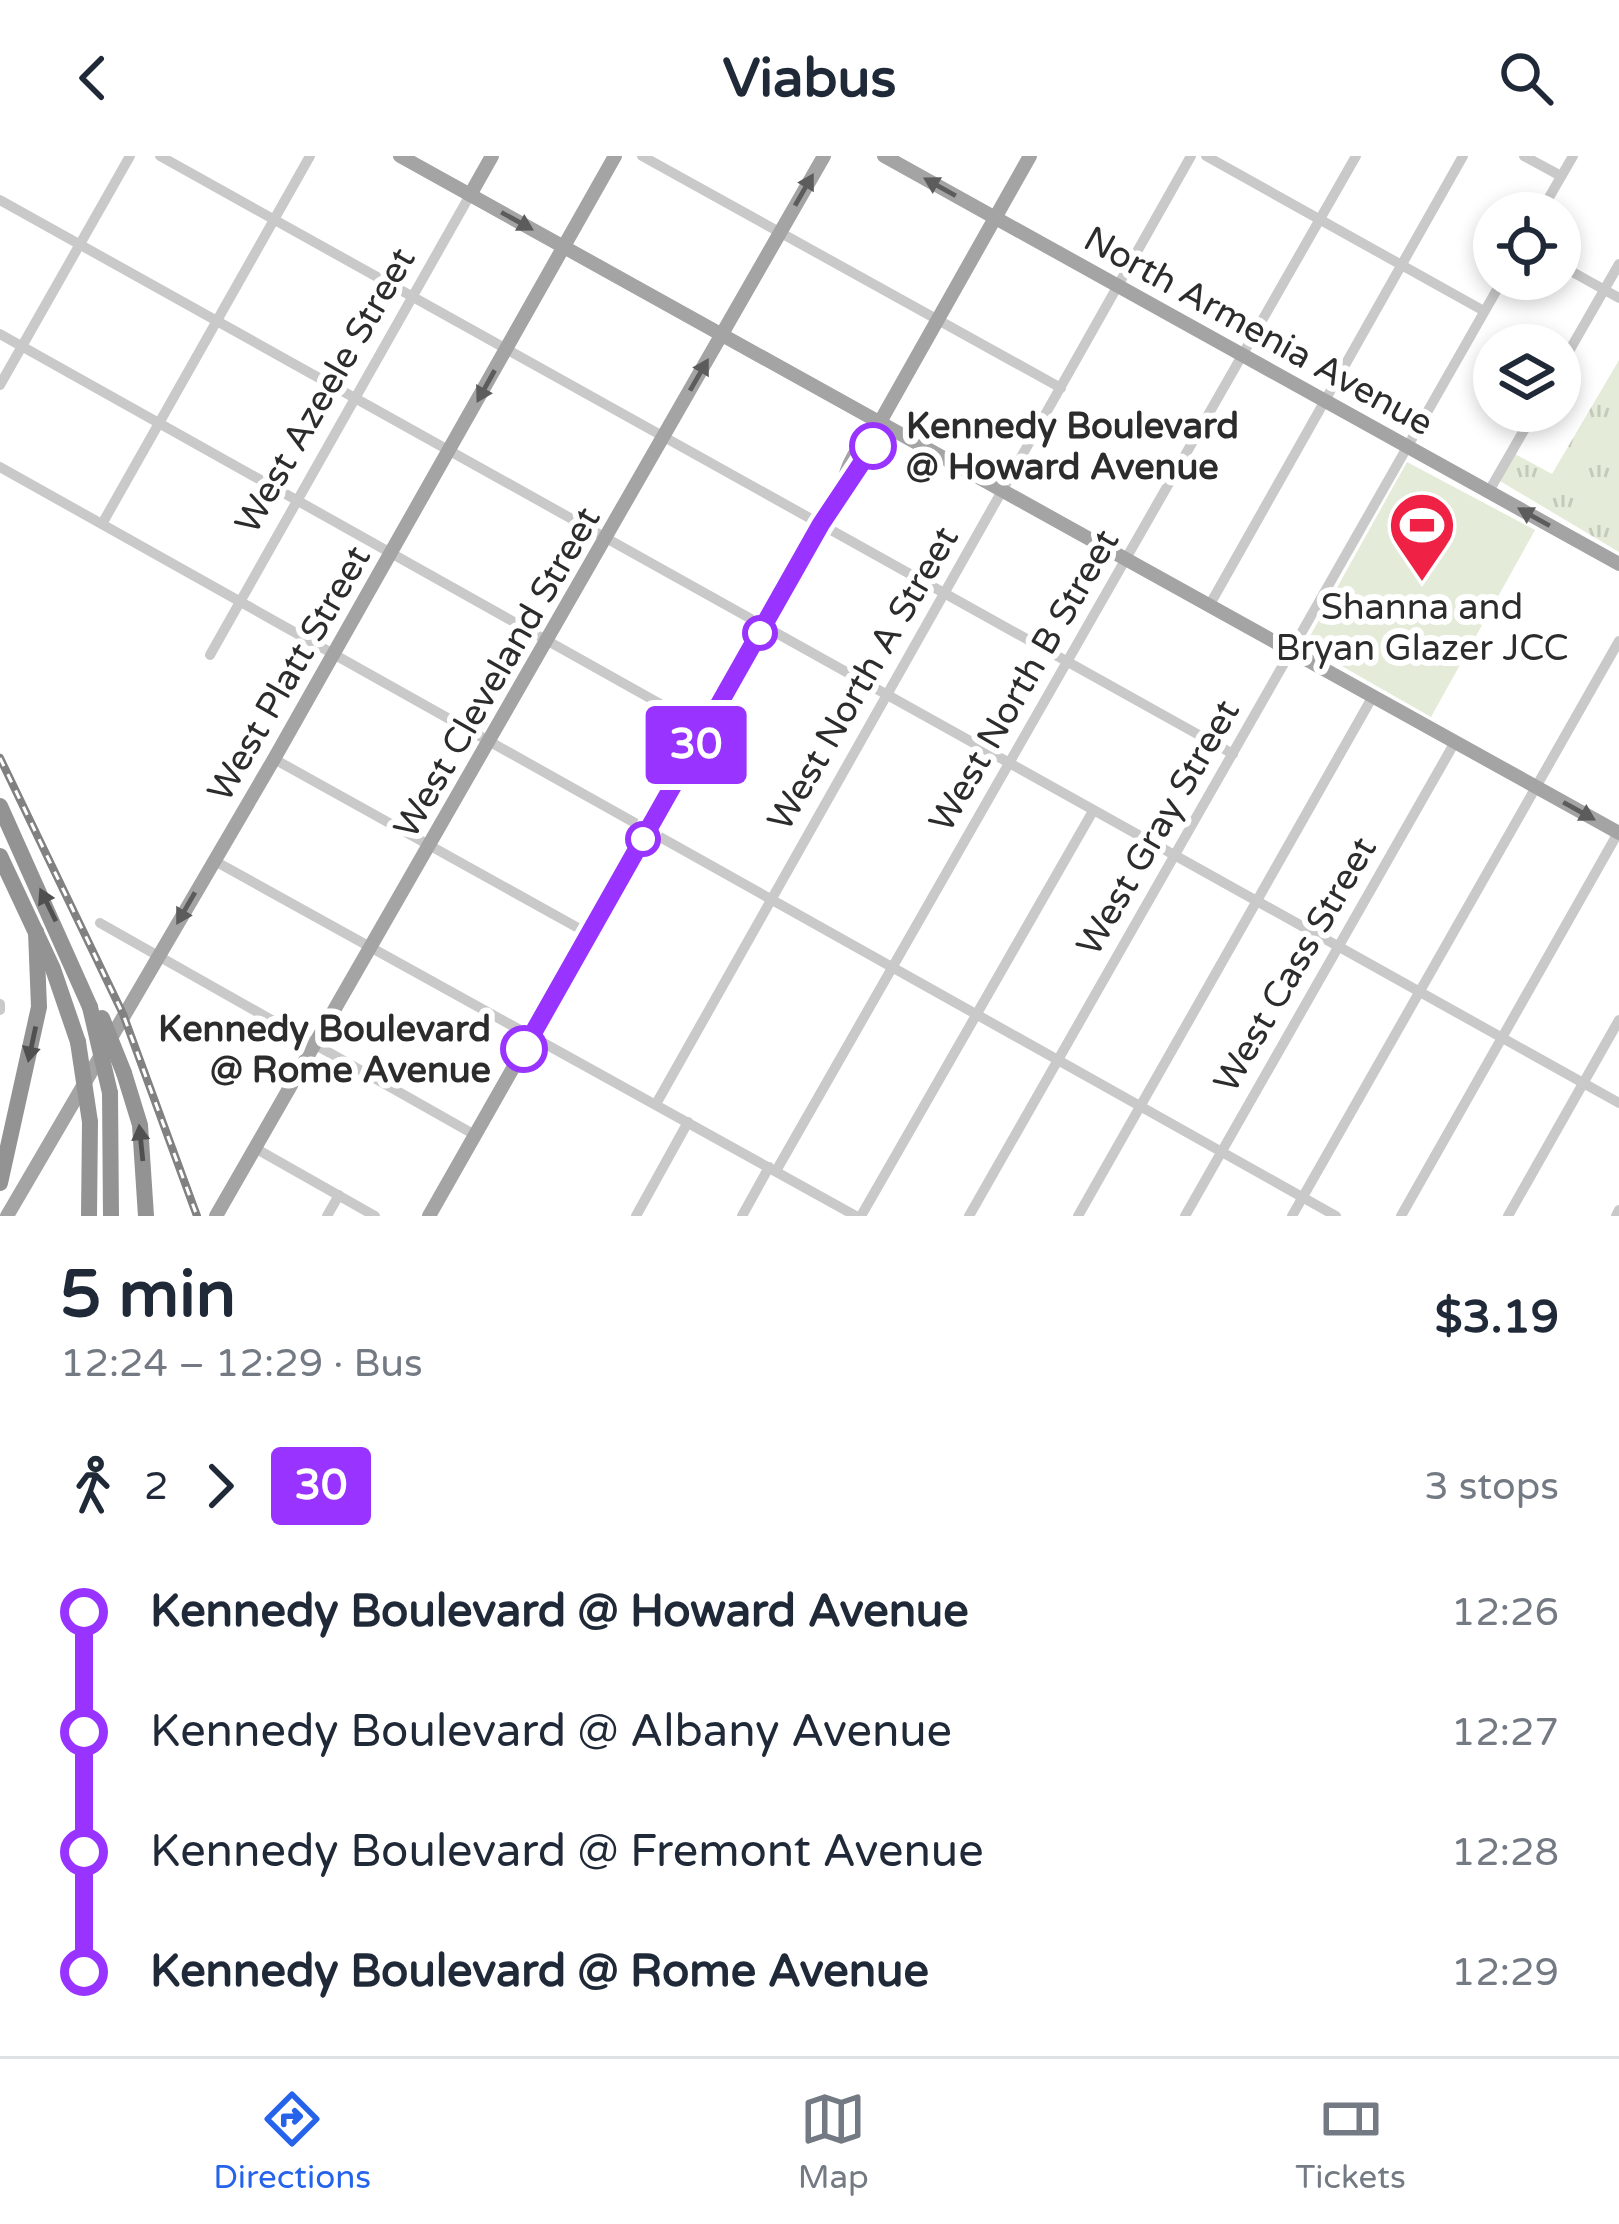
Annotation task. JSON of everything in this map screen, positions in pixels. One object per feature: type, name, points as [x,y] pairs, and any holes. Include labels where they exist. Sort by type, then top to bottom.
[{"type":"highway","points":[[0,806],[124,1073],[140,1125],[146,1216]]},
{"type":"highway","points":[[0,856],[36,932],[78,1042],[90,1122],[89,1216]]},
{"type":"highway","points":[[0,1184],[39,1007],[36,932]]},
{"type":"highway","points":[[90,1001],[110,1094],[111,1216]]},
{"type":"main road","points":[[400,156],[878,427],[1619,832]]},
{"type":"main road","name":"West Azeele Street","points":[[470,194],[492,156]]},
{"type":"main road","name":"West Platt Street","points":[[7,1216],[274,760],[615,156]]},
{"type":"main road","name":"West Cleveland Street","points":[[216,1216],[824,156]]},
{"type":"main road","name":"North Armenia Avenue","points":[[884,156],[1619,564]]},
{"type":"main road","points":[[429,1216],[843,488],[863,441],[878,427],[1030,156]]},
{"type":"street","points":[[0,385],[130,156]]},
{"type":"street","points":[[160,156],[1233,754]]},
{"type":"street","points":[[102,524],[310,156]]},
{"type":"street","points":[[642,156],[1061,388]]},
{"type":"street","name":"West North A Street","points":[[656,1104],[1191,156]]},
{"type":"street","points":[[1206,156],[1484,311]]},
{"type":"street","name":"West North B Street","points":[[742,1216],[892,968],[1356,156]]},
{"type":"street","points":[[1209,606],[1463,156]]},
{"type":"street","points":[[1524,156],[1561,176]]},
{"type":"street","points":[[1552,192],[1573,156]]},
{"type":"street","name":"West Azeele Street","points":[[210,655],[470,194]]},
{"type":"street","points":[[0,200],[1619,1103]]},
{"type":"street","points":[[1581,330],[1619,264]]},
{"type":"street","points":[[1581,277],[1619,298]]},
{"type":"street","name":"West Gray Street","points":[[969,1216],[1490,300]]},
{"type":"street","points":[[0,334],[705,729]]},
{"type":"street","points":[[1489,491],[1523,432]]},
{"type":"street","points":[[0,467],[1336,1216]]},
{"type":"street","points":[[1292,1216],[1619,641]]},
{"type":"street","points":[[1078,1216],[1373,696]]},
{"type":"street","name":"West Cass Street","points":[[1185,1216],[1455,742]]},
{"type":"street","points":[[274,760],[589,934]]},
{"type":"street","points":[[213,860],[858,1216],[1093,811]]},
{"type":"street","points":[[1401,1216],[1619,832]]},
{"type":"street","points":[[100,922],[475,1136]]},
{"type":"street","points":[[1508,1216],[1619,1021]]},
{"type":"street","points":[[636,1216],[688,1122]]},
{"type":"street","points":[[255,1148],[375,1216]]},
{"type":"street","points":[[327,1216],[339,1195]]},
{"type":"green space","points":[[1619,360],[1619,552],[1500,481],[1515,454],[1552,474],[1581,432]]},
{"type":"green space","name":"Shanna and Bryan Glazer JCC","points":[[1407,462],[1535,530],[1431,717],[1305,645]]},
{"type":"railway","points":[[0,758],[123,1014],[197,1216]]},
{"type":"bus line","name":"30","points":[[524,1049],[821,524],[873,446]]},
{"type":"place","name":"Kennedy Boulevard @ Howard Avenue","points":[[873,446]]},
{"type":"place","name":"Shanna and Bryan Glazer JCC","points":[[1422,584]]},
{"type":"place","name":"Kennedy Boulevard @ Rome Avenue","points":[[524,1049]]}]
